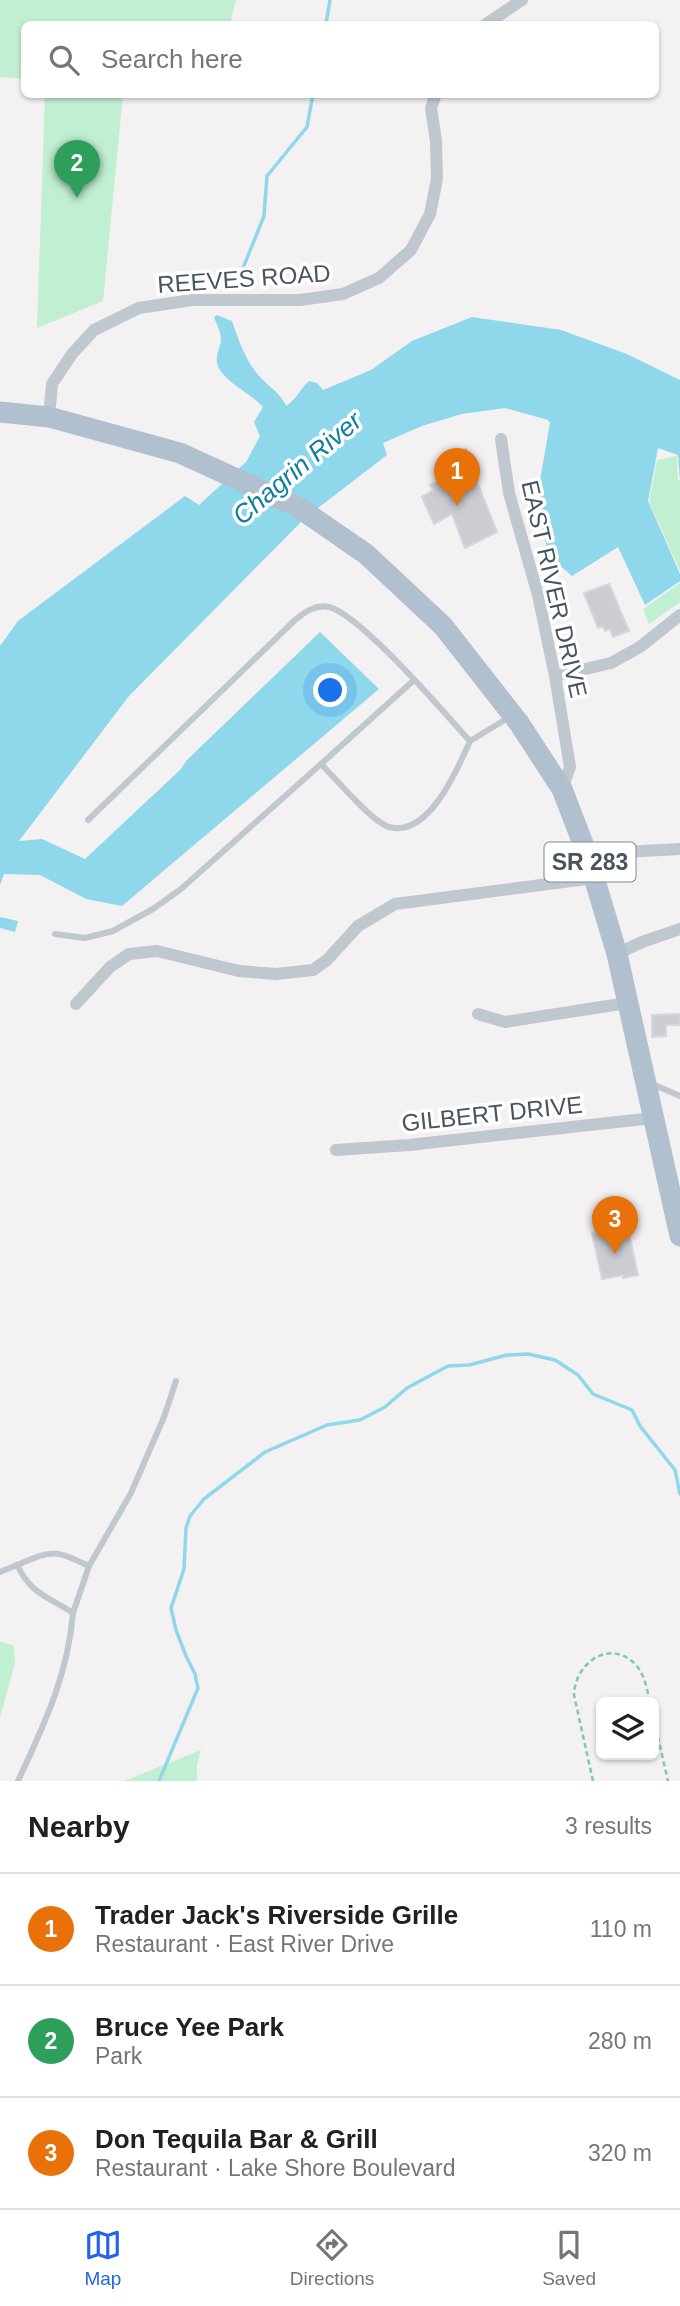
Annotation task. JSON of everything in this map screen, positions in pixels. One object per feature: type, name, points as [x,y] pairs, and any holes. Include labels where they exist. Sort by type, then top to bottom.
[{"type":"main road","name":"SR 283","points":[[0,412],[49,417],[180,453],[298,507],[366,554],[443,626],[513,715],[562,789],[587,853],[617,954],[680,1236]]},
{"type":"street","points":[[490,21],[522,0]]},
{"type":"street","name":"REEVES ROAD","points":[[49,417],[52,384],[72,354],[94,330],[139,308],[192,300],[310,299],[342,295],[379,278],[411,250],[430,214],[437,179],[436,141],[431,108],[435,98]]},
{"type":"street","name":"EAST RIVER DRIVE","points":[[501,439],[509,493],[538,595],[555,676],[570,767],[562,789]]},
{"type":"street","points":[[555,676],[611,663],[640,647],[680,615]]},
{"type":"street","points":[[587,853],[680,849]]},
{"type":"street","points":[[76,1004],[110,967],[129,954],[157,951],[239,971],[276,974],[313,970],[327,960],[358,926],[395,904],[595,878]]},
{"type":"street","points":[[617,954],[680,929]]},
{"type":"street","points":[[478,1014],[505,1022],[627,1003]]},
{"type":"street","name":"GILBERT DRIVE","points":[[336,1150],[409,1146],[653,1118]]},
{"type":"lane","points":[[88,820],[295,620],[318,606],[329,607],[352,620],[470,741]]},
{"type":"lane","points":[[55,934],[85,938],[113,930],[153,909],[181,889],[414,681]]},
{"type":"lane","points":[[321,764],[373,817],[390,827],[407,827],[423,817],[441,799],[470,741],[513,715]]},
{"type":"lane","points":[[645,1081],[680,1097]]},
{"type":"lane","points":[[18,1781],[46,1722],[62,1678],[71,1638],[73,1612],[89,1566],[131,1493],[164,1417],[176,1381]]},
{"type":"lane","points":[[0,1572],[48,1552],[61,1553],[89,1566]]},
{"type":"lane","points":[[17,1565],[25,1581],[38,1594],[73,1612]]},
{"type":"path","points":[[593,1781],[574,1695],[574,1685],[581,1669],[587,1662],[604,1655],[626,1658],[638,1667],[649,1697]]},
{"type":"path","points":[[659,1742],[668,1781]]},
{"type":"green space","points":[[0,0],[236,0],[231,21],[21,21],[21,79],[0,77]]},
{"type":"green space","points":[[45,98],[123,98],[103,301],[37,328]]},
{"type":"green space","points":[[677,456],[680,480],[680,571],[649,502],[657,460]]},
{"type":"green space","points":[[680,583],[680,602],[649,624],[643,609]]},
{"type":"green space","points":[[0,1641],[14,1646],[15,1663],[0,1717]]},
{"type":"green space","points":[[201,1750],[197,1781],[124,1781]]},
{"type":"water","name":"Chagrin River","points":[[217,315],[232,321],[250,364],[286,406],[309,381],[317,383],[323,390],[371,370],[412,341],[472,317],[561,330],[627,354],[680,380],[680,480],[678,455],[658,448],[648,501],[680,574],[680,581],[645,605],[618,547],[572,576],[549,556],[536,503],[550,423],[548,420],[505,408],[462,414],[422,426],[383,443],[387,455],[305,518],[129,696],[19,841],[42,839],[85,859],[320,632],[379,689],[122,906],[86,899],[40,875],[4,874],[0,885],[0,646],[18,621],[185,496],[199,505],[246,462],[260,436],[254,422],[263,407],[226,377],[218,366],[221,339],[214,317]]},
{"type":"water","points":[[0,917],[18,921],[15,932],[0,928]]},
{"type":"building","points":[[466,449],[477,472],[474,474],[497,532],[465,548],[452,514],[434,524],[422,497],[433,490],[430,485],[452,474],[445,459]]},
{"type":"building","points":[[609,584],[629,631],[613,637],[610,629],[605,631],[603,626],[598,628],[584,593]]},
{"type":"building","points":[[680,1014],[680,1025],[666,1025],[666,1036],[652,1037],[652,1015]]},
{"type":"building","points":[[613,1211],[617,1226],[627,1224],[638,1275],[602,1279],[592,1233],[597,1232],[593,1215]]},
{"type":"waterway","points":[[326,21],[330,0]]},
{"type":"waterway","points":[[241,273],[264,216],[267,176],[307,127],[312,98]]},
{"type":"waterway","points":[[159,1781],[198,1688],[195,1674],[176,1630],[171,1608],[184,1569],[186,1528],[190,1516],[204,1499],[265,1452],[327,1425],[360,1420],[385,1407],[407,1388],[448,1366],[469,1365],[507,1355],[528,1354],[555,1360],[578,1375],[593,1394],[632,1410],[640,1426],[675,1470],[680,1494]]},
{"type":"place","name":"Bruce Yee Park","points":[[77,198]]},
{"type":"place","name":"Trader Jack's Riverside Grille","points":[[457,506]]},
{"type":"place","name":"Don Tequila Bar & Grill","points":[[615,1254]]}]
